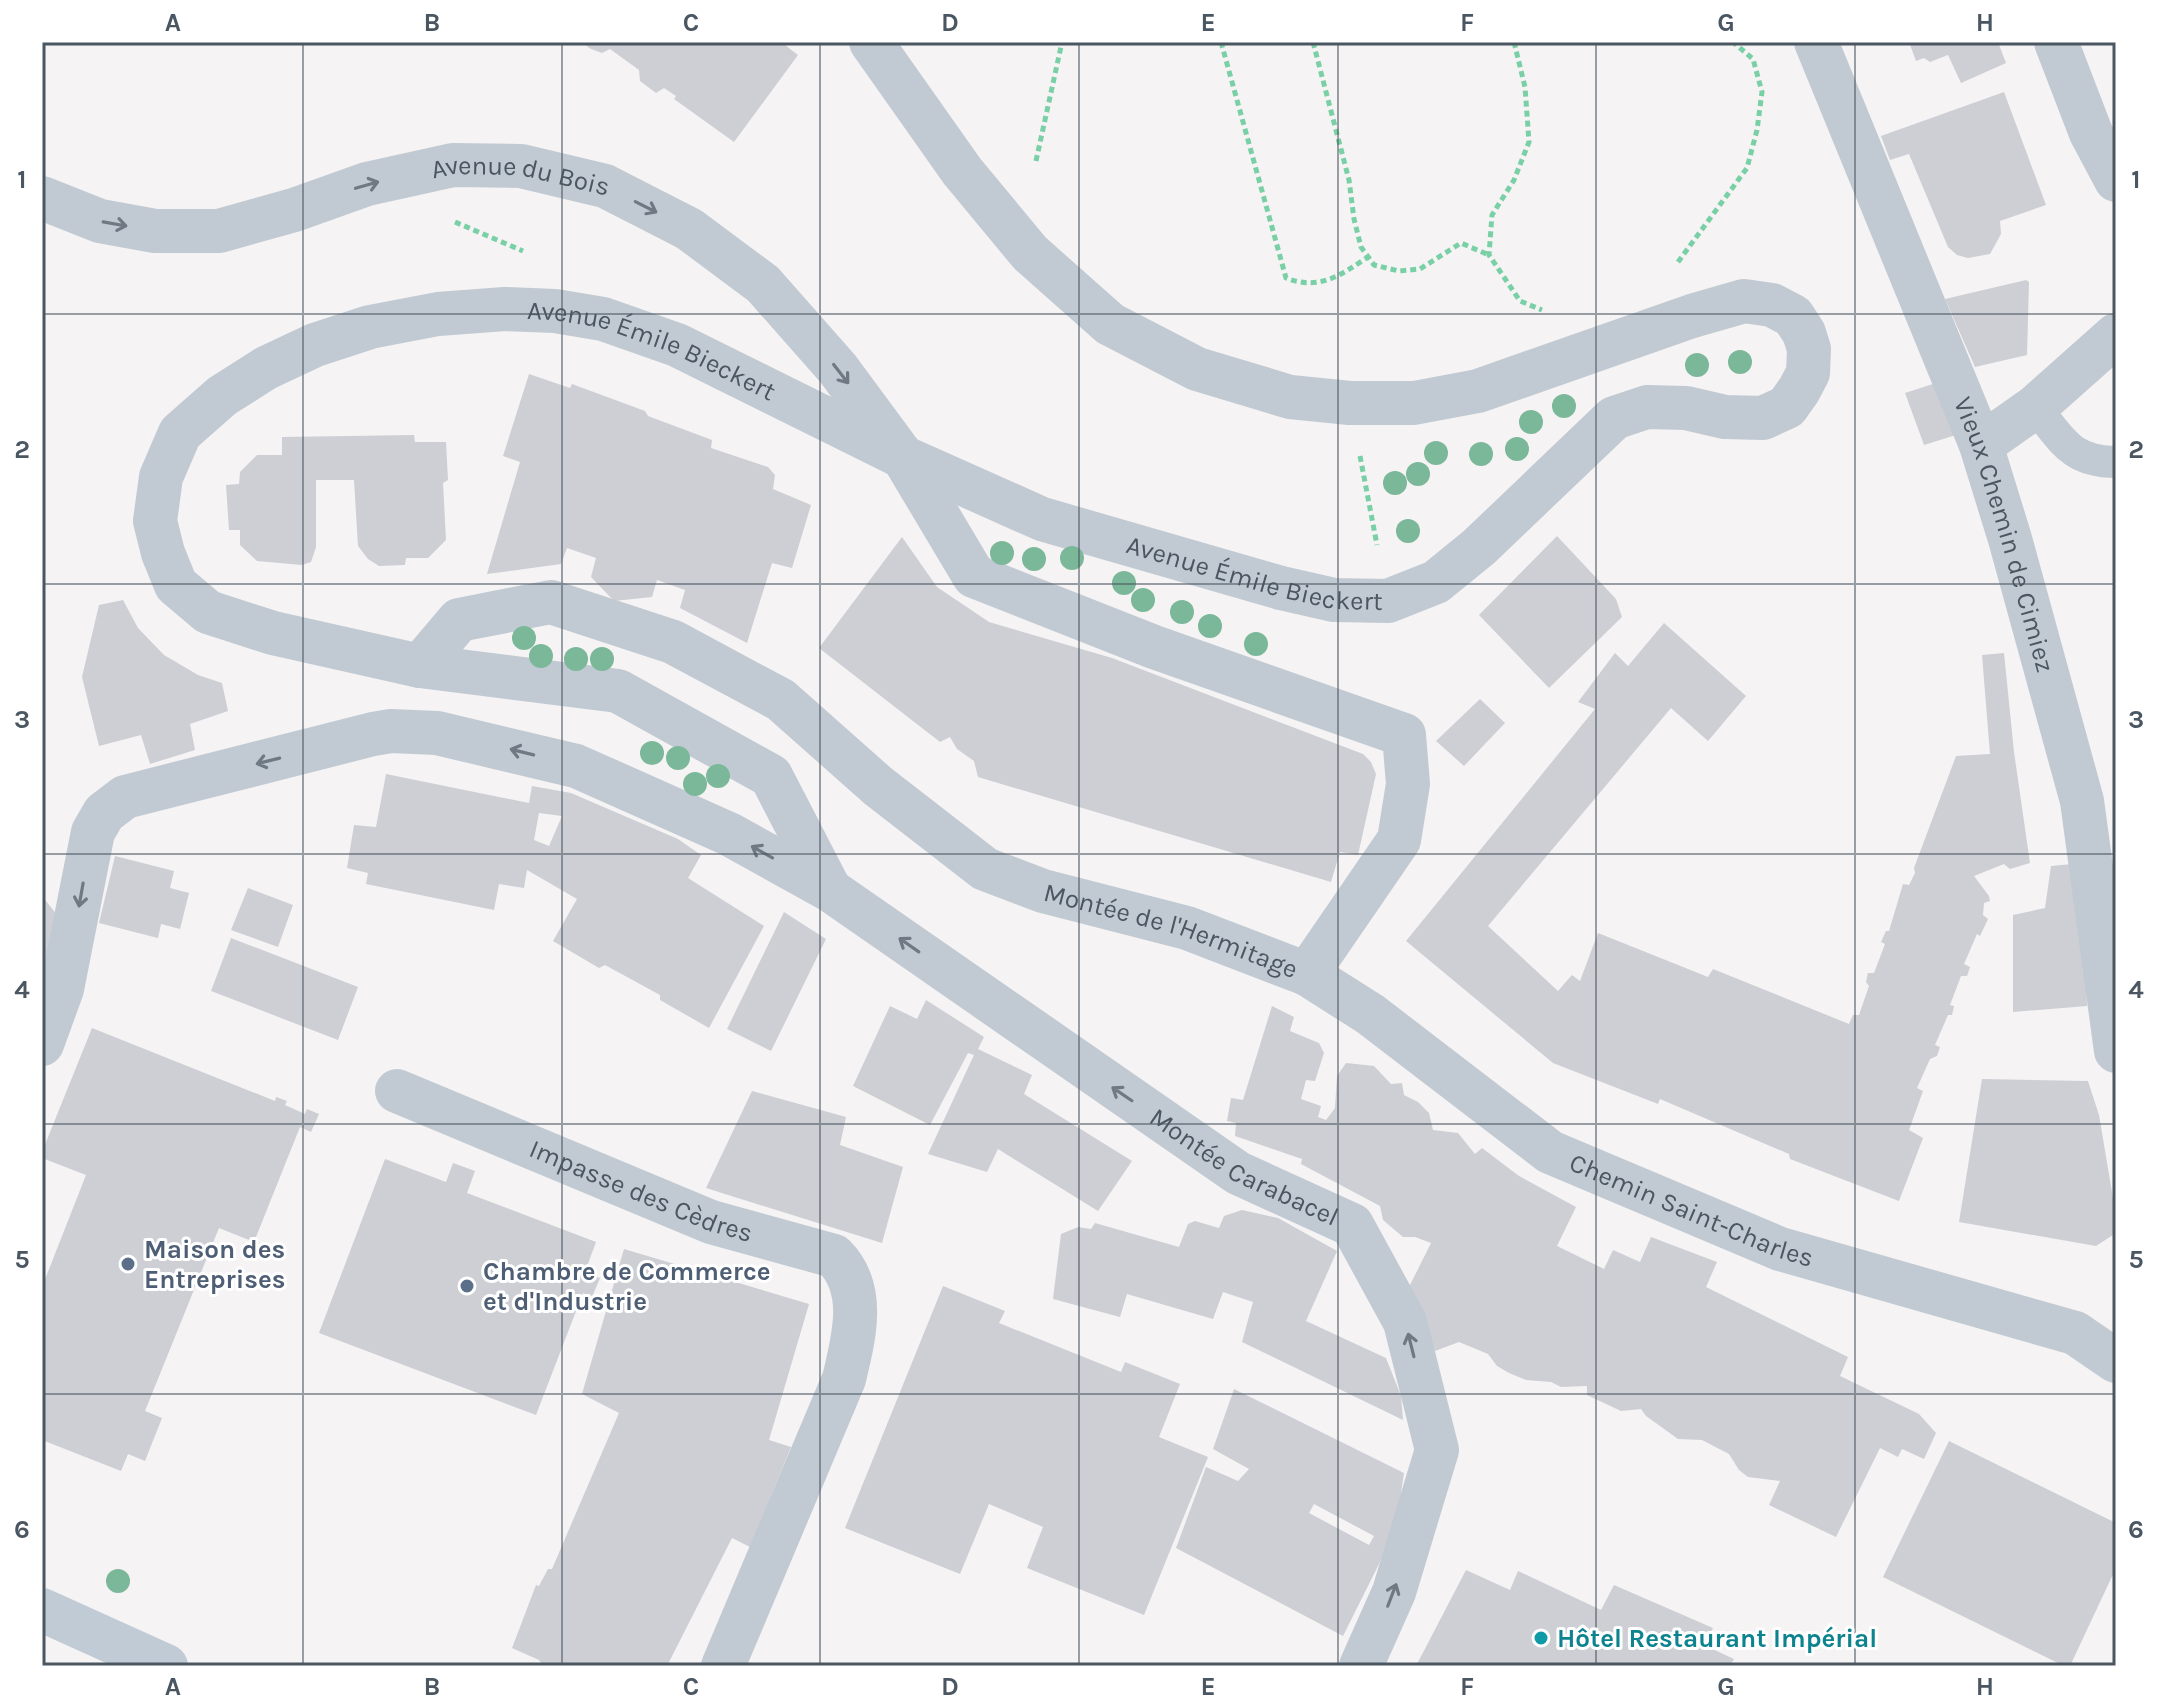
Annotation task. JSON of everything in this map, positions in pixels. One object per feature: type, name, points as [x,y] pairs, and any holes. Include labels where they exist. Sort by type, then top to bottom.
[{"type":"main road","points":[[42,1610],[166,1666]]},
{"type":"street","name":"Avenue Émile Bieckert","points":[[830,890],[771,776],[618,691],[420,666],[273,633],[208,612],[176,585],[155,521],[161,477],[180,433],[222,396],[266,368],[315,345],[370,327],[438,314],[505,309],[555,311],[603,319],[677,345],[903,457],[1042,519],[1281,588],[1334,600],[1388,601],[1436,582],[1479,547],[1614,418],[1647,407],[1686,408],[1725,417],[1763,418],[1787,407],[1808,373],[1809,349],[1804,333],[1793,316],[1772,305],[1744,301],[1692,316],[1478,391],[1414,403],[1350,403],[1290,397],[1197,369],[1110,324],[1030,253],[962,171],[871,42]]},
{"type":"street","name":"Vieux Chemin de Cimiez","points":[[1816,42],[1981,445],[2010,539],[2082,801],[2116,1051]]},
{"type":"street","points":[[2056,42],[2091,133],[2116,180]]},
{"type":"street","name":"Avenue du Bois","points":[[42,198],[100,221],[155,231],[219,231],[294,210],[367,184],[453,165],[521,166],[605,186],[689,229],[763,284],[838,369],[903,457]]},
{"type":"street","points":[[1981,445],[2035,407],[2116,335]]},
{"type":"street","name":"Montée de l'Hermitage","points":[[420,666],[459,620],[551,602],[673,642],[781,700],[878,786],[985,869],[1043,891],[1187,928],[1307,974],[1399,840],[1408,784],[1404,735],[1154,647],[974,576],[903,457]]},
{"type":"street","points":[[42,1044],[62,989],[93,832],[104,813],[125,797],[373,734],[391,731],[437,733],[576,766],[729,834],[830,890]]},
{"type":"street","name":"Montée Carabacel","points":[[830,890],[1238,1173],[1352,1225],[1405,1322],[1437,1450],[1394,1592],[1361,1666]]},
{"type":"street","name":"Chemin Saint-Charles","points":[[1307,974],[1370,1014],[1550,1152],[1780,1249],[2075,1333],[2116,1361]]},
{"type":"street","name":"Impasse des Cèdres","points":[[397,1091],[711,1222],[834,1256],[847,1268],[856,1305],[853,1342],[844,1379],[723,1666]]},
{"type":"lane","points":[[2035,407],[2073,453],[2094,462],[2116,462]]},
{"type":"path","points":[[1036,161],[1062,42]]},
{"type":"path","points":[[1221,42],[1286,278],[1301,284],[1336,279],[1368,257]]},
{"type":"path","points":[[1313,42],[1349,180],[1361,247],[1374,265],[1399,271],[1420,269],[1461,243],[1489,255],[1520,301],[1545,312]]},
{"type":"path","points":[[1489,255],[1492,215],[1514,180],[1529,142],[1525,87],[1514,42]]},
{"type":"path","points":[[1675,264],[1747,168],[1751,155],[1762,92],[1753,59],[1733,42]]},
{"type":"path","points":[[455,222],[528,253]]},
{"type":"path","points":[[1350,403],[1388,601]]},
{"type":"building","points":[[581,42],[781,42],[798,55],[734,142],[674,99],[676,96],[664,88],[656,93],[640,81],[639,70],[610,49],[602,53]]},
{"type":"building","points":[[1909,42],[1998,42],[2006,63],[1961,83],[1948,55],[1930,62],[1924,58],[1916,61]]},
{"type":"building","points":[[2004,92],[2046,205],[2000,221],[2001,234],[1990,254],[1968,258],[1957,255],[1948,247],[1909,154],[1890,160],[1881,136]]},
{"type":"building","points":[[2026,280],[2029,282],[2027,355],[1975,367],[1945,299]]},
{"type":"building","points":[[529,374],[570,388],[572,384],[712,440],[711,448],[768,467],[775,475],[773,489],[811,505],[792,568],[772,563],[747,643],[680,608],[685,590],[657,580],[652,597],[614,601],[591,577],[596,558],[567,548],[561,564],[487,574],[520,462],[503,456]]},
{"type":"building","points":[[1936,383],[1956,435],[1924,445],[1905,393]]},
{"type":"building","points":[[414,435],[415,442],[446,442],[448,480],[443,483],[446,540],[428,558],[406,558],[405,565],[379,566],[368,559],[358,546],[354,480],[316,480],[316,547],[311,562],[302,565],[257,561],[240,545],[240,530],[229,530],[226,485],[239,484],[240,472],[257,455],[282,455],[282,437]]},
{"type":"building","points":[[1557,536],[1616,599],[1622,617],[1549,688],[1479,615]]},
{"type":"building","points":[[902,537],[937,587],[989,622],[1112,658],[1363,754],[1376,774],[1358,855],[1340,852],[1331,882],[978,777],[974,761],[957,749],[950,737],[940,742],[819,648]]},
{"type":"building","points":[[123,600],[138,628],[164,655],[198,675],[222,683],[228,711],[190,724],[195,750],[150,764],[141,735],[99,746],[82,677],[99,605]]},
{"type":"building","points":[[1664,623],[1746,696],[1708,741],[1671,708],[1488,926],[1558,991],[1572,975],[1580,981],[1598,933],[1708,977],[1713,969],[1849,1024],[1853,1015],[1859,1015],[1869,986],[1866,982],[1868,973],[1874,973],[1885,944],[1881,942],[1886,931],[1889,931],[1903,884],[1909,885],[1915,873],[1914,868],[1956,756],[1990,754],[1982,655],[2004,653],[2030,863],[2010,869],[2004,864],[1974,876],[1989,896],[1990,901],[1984,903],[1983,915],[1988,919],[1980,936],[1977,934],[1964,964],[1970,967],[1967,976],[1961,976],[1950,1005],[1954,1006],[1952,1015],[1948,1015],[1935,1045],[1940,1047],[1937,1056],[1930,1059],[1917,1088],[1923,1091],[1909,1130],[1923,1138],[1899,1201],[1790,1159],[1789,1154],[1660,1099],[1658,1104],[1553,1063],[1406,941],[1595,709],[1578,702],[1615,653],[1628,666]]},
{"type":"building","points":[[1480,699],[1505,723],[1464,766],[1436,741]]},
{"type":"building","points":[[386,774],[529,803],[532,786],[571,793],[678,839],[701,855],[688,878],[764,926],[709,1028],[660,1000],[660,995],[605,965],[599,968],[553,941],[577,899],[527,870],[524,888],[499,884],[494,910],[366,884],[368,873],[347,868],[354,825],[376,827]],"holes":[[[539,813],[562,816],[549,846],[534,840]]]},
{"type":"building","points":[[115,856],[174,871],[170,888],[189,893],[180,929],[161,924],[158,938],[99,923]]},
{"type":"building","points":[[2072,864],[2083,915],[2087,1006],[2013,1012],[2013,915],[2045,908],[2051,866]]},
{"type":"building","points":[[248,888],[293,905],[278,947],[231,930]]},
{"type":"building","points":[[42,896],[58,916],[42,987]]},
{"type":"building","points":[[784,912],[826,939],[771,1051],[727,1029]]},
{"type":"building","points":[[231,938],[358,987],[338,1040],[211,991]]},
{"type":"building","points":[[926,1000],[984,1037],[978,1049],[1032,1075],[1024,1094],[1132,1161],[1098,1211],[998,1149],[987,1172],[928,1154],[974,1055],[968,1053],[930,1125],[853,1086],[890,1006],[917,1019]]},
{"type":"building","points":[[1272,1006],[1294,1017],[1290,1031],[1319,1043],[1324,1053],[1315,1081],[1306,1080],[1301,1099],[1321,1106],[1318,1117],[1326,1120],[1335,1108],[1337,1076],[1346,1063],[1374,1066],[1391,1084],[1402,1083],[1404,1095],[1418,1102],[1429,1113],[1433,1130],[1458,1133],[1475,1154],[1482,1148],[1519,1176],[1576,1207],[1557,1246],[1604,1269],[1613,1250],[1640,1262],[1651,1237],[1717,1262],[1706,1287],[1848,1357],[1840,1376],[1919,1414],[1936,1433],[1924,1459],[1902,1449],[1898,1457],[1880,1448],[1836,1537],[1769,1505],[1780,1481],[1748,1477],[1739,1470],[1729,1454],[1702,1440],[1678,1439],[1641,1409],[1621,1411],[1587,1395],[1587,1386],[1561,1387],[1551,1382],[1526,1380],[1497,1366],[1488,1354],[1459,1342],[1435,1351],[1409,1287],[1431,1243],[1415,1237],[1403,1237],[1383,1220],[1380,1206],[1301,1164],[1302,1159],[1235,1136],[1236,1123],[1227,1121],[1231,1098],[1243,1100]]},
{"type":"building","name":"Maison des Entreprises","points":[[92,1028],[275,1101],[276,1097],[287,1101],[285,1105],[305,1114],[307,1109],[319,1114],[311,1132],[300,1127],[254,1242],[219,1228],[145,1411],[162,1418],[145,1461],[128,1454],[121,1471],[42,1440],[42,1287],[86,1175],[42,1158],[42,1152]]},
{"type":"building","points":[[1982,1079],[2088,1081],[2099,1115],[2116,1216],[2116,1233],[2096,1246],[1959,1222]]},
{"type":"building","points":[[752,1091],[846,1117],[840,1145],[903,1167],[882,1243],[706,1188]]},
{"type":"building","name":"Chambre de Commerce et d'Industrie","points":[[385,1159],[446,1182],[453,1163],[475,1171],[467,1193],[596,1242],[585,1272],[600,1278],[592,1297],[583,1293],[536,1415],[319,1333]]},
{"type":"building","points":[[1242,1210],[1278,1218],[1337,1251],[1306,1321],[1386,1358],[1401,1396],[1403,1420],[1242,1342],[1253,1302],[1223,1292],[1213,1319],[1127,1294],[1120,1317],[1053,1299],[1061,1234],[1078,1227],[1091,1229],[1095,1223],[1179,1247],[1188,1224],[1195,1221],[1219,1228],[1224,1216]]},
{"type":"building","points":[[624,1249],[809,1304],[769,1440],[791,1447],[750,1547],[732,1538],[667,1666],[543,1666],[539,1660],[512,1648],[536,1585],[539,1586],[548,1569],[552,1569],[619,1413],[582,1394]]},
{"type":"building","points":[[943,1286],[1005,1311],[999,1323],[1121,1372],[1125,1362],[1180,1384],[1159,1437],[1208,1457],[1144,1615],[1027,1568],[1043,1527],[989,1504],[960,1574],[845,1528]]},
{"type":"building","points":[[1234,1389],[1404,1473],[1397,1519],[1380,1562],[1343,1636],[1176,1548],[1206,1467],[1238,1481],[1249,1469],[1213,1449]],"holes":[[[1314,1504],[1374,1536],[1369,1545],[1309,1513]]]},
{"type":"building","points":[[1949,1441],[2116,1523],[2116,1568],[2070,1666],[2064,1666],[1883,1577]]},
{"type":"building","name":"Hôtel Restaurant Impérial","points":[[1466,1570],[1510,1590],[1518,1571],[1601,1610],[1614,1585],[1713,1628],[1704,1645],[1734,1659],[1730,1666],[1416,1666]]},
{"type":"place","name":"Maison des Entreprises","points":[[128,1264]]},
{"type":"place","name":"Chambre de Commerce et d'Industrie","points":[[467,1286]]},
{"type":"place","name":"Hôtel Restaurant Impérial","points":[[1541,1638]]}]
